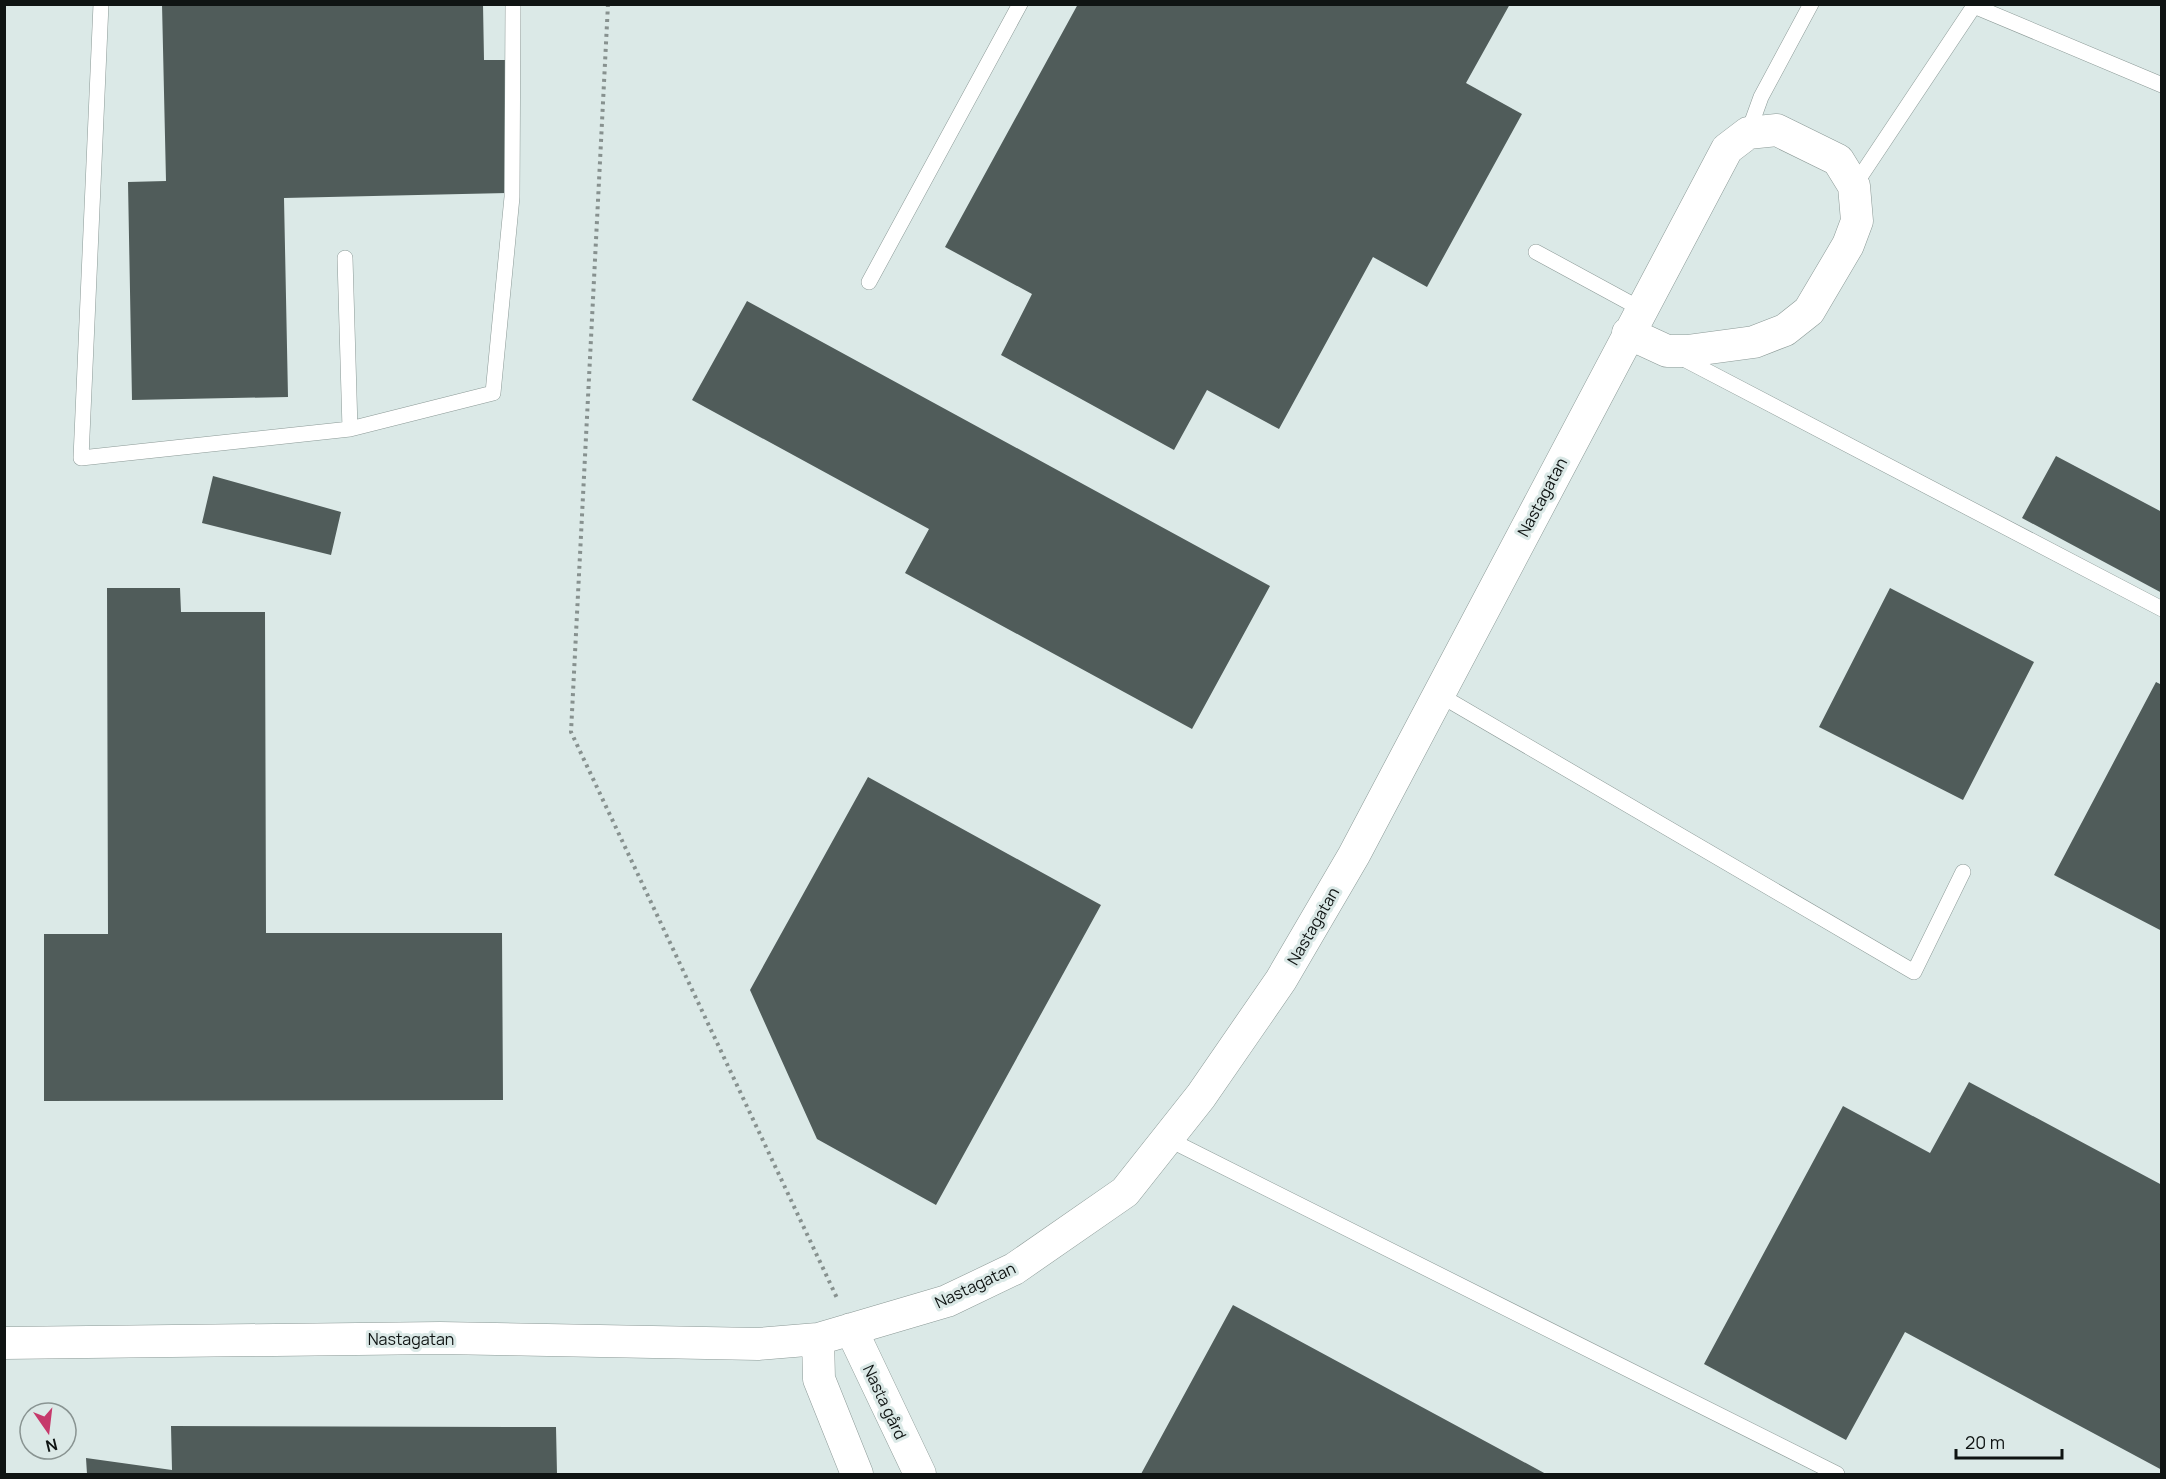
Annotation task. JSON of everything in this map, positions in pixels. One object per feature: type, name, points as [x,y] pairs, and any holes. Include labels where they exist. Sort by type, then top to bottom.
[{"type":"street","points":[[1634,321],[1667,351],[1687,351],[1754,342],[1785,330],[1809,311],[1848,245],[1857,221],[1854,186],[1838,160],[1828,155],[1777,130],[1748,133]]},
{"type":"street","name":"Nastagatan","points":[[4,1343],[440,1338],[758,1344],[818,1339],[947,1301],[1014,1269],[1125,1192],[1202,1096],[1281,980],[1354,855],[1634,321],[1727,149],[1748,133]]},
{"type":"street","name":"Nasta gård","points":[[851,1329],[920,1474]]},
{"type":"street","points":[[818,1339],[819,1379],[857,1474]]},
{"type":"lane","points":[[101,4],[81,459],[350,429],[493,393],[512,197],[513,4]]},
{"type":"lane","points":[[868,282],[1020,4]]},
{"type":"lane","points":[[1748,133],[1761,97],[1811,4]]},
{"type":"lane","points":[[1854,186],[1974,6],[2162,86]]},
{"type":"lane","points":[[1536,252],[1634,321]]},
{"type":"lane","points":[[345,258],[350,429]]},
{"type":"lane","points":[[1667,351],[2162,609]]},
{"type":"lane","points":[[1438,694],[1914,972],[1963,872]]},
{"type":"lane","points":[[1168,1139],[1837,1474]]},
{"type":"path","points":[[608,4],[571,732],[851,1329]]},
{"type":"building","points":[[162,4],[483,4],[484,60],[505,60],[507,193],[284,198],[288,397],[132,400],[128,182],[166,181]]},
{"type":"building","points":[[1078,4],[1510,4],[1466,83],[1522,114],[1427,287],[1373,257],[1279,429],[1207,390],[1174,450],[1001,355],[1032,294],[945,247]]},
{"type":"building","points":[[747,301],[1270,586],[1192,729],[905,573],[929,529],[692,400]]},
{"type":"building","points":[[2056,456],[2162,512],[2162,593],[2022,518]]},
{"type":"building","points":[[213,476],[341,512],[331,555],[202,523]]},
{"type":"building","points":[[107,588],[180,588],[181,612],[265,612],[266,933],[502,933],[503,1100],[44,1101],[44,934],[108,934]]},
{"type":"building","points":[[1890,588],[2034,662],[1963,800],[1819,727]]},
{"type":"building","points":[[2156,682],[2162,685],[2162,931],[2054,875]]},
{"type":"building","points":[[868,777],[1101,905],[936,1205],[817,1139],[750,990]]},
{"type":"building","points":[[1969,1082],[2162,1185],[2162,1470],[1905,1332],[1846,1440],[1704,1364],[1843,1106],[1930,1153]]},
{"type":"building","points":[[1233,1305],[1546,1474],[1141,1474]]},
{"type":"building","points":[[171,1426],[556,1427],[557,1474],[87,1474],[86,1458],[172,1470]]}]
